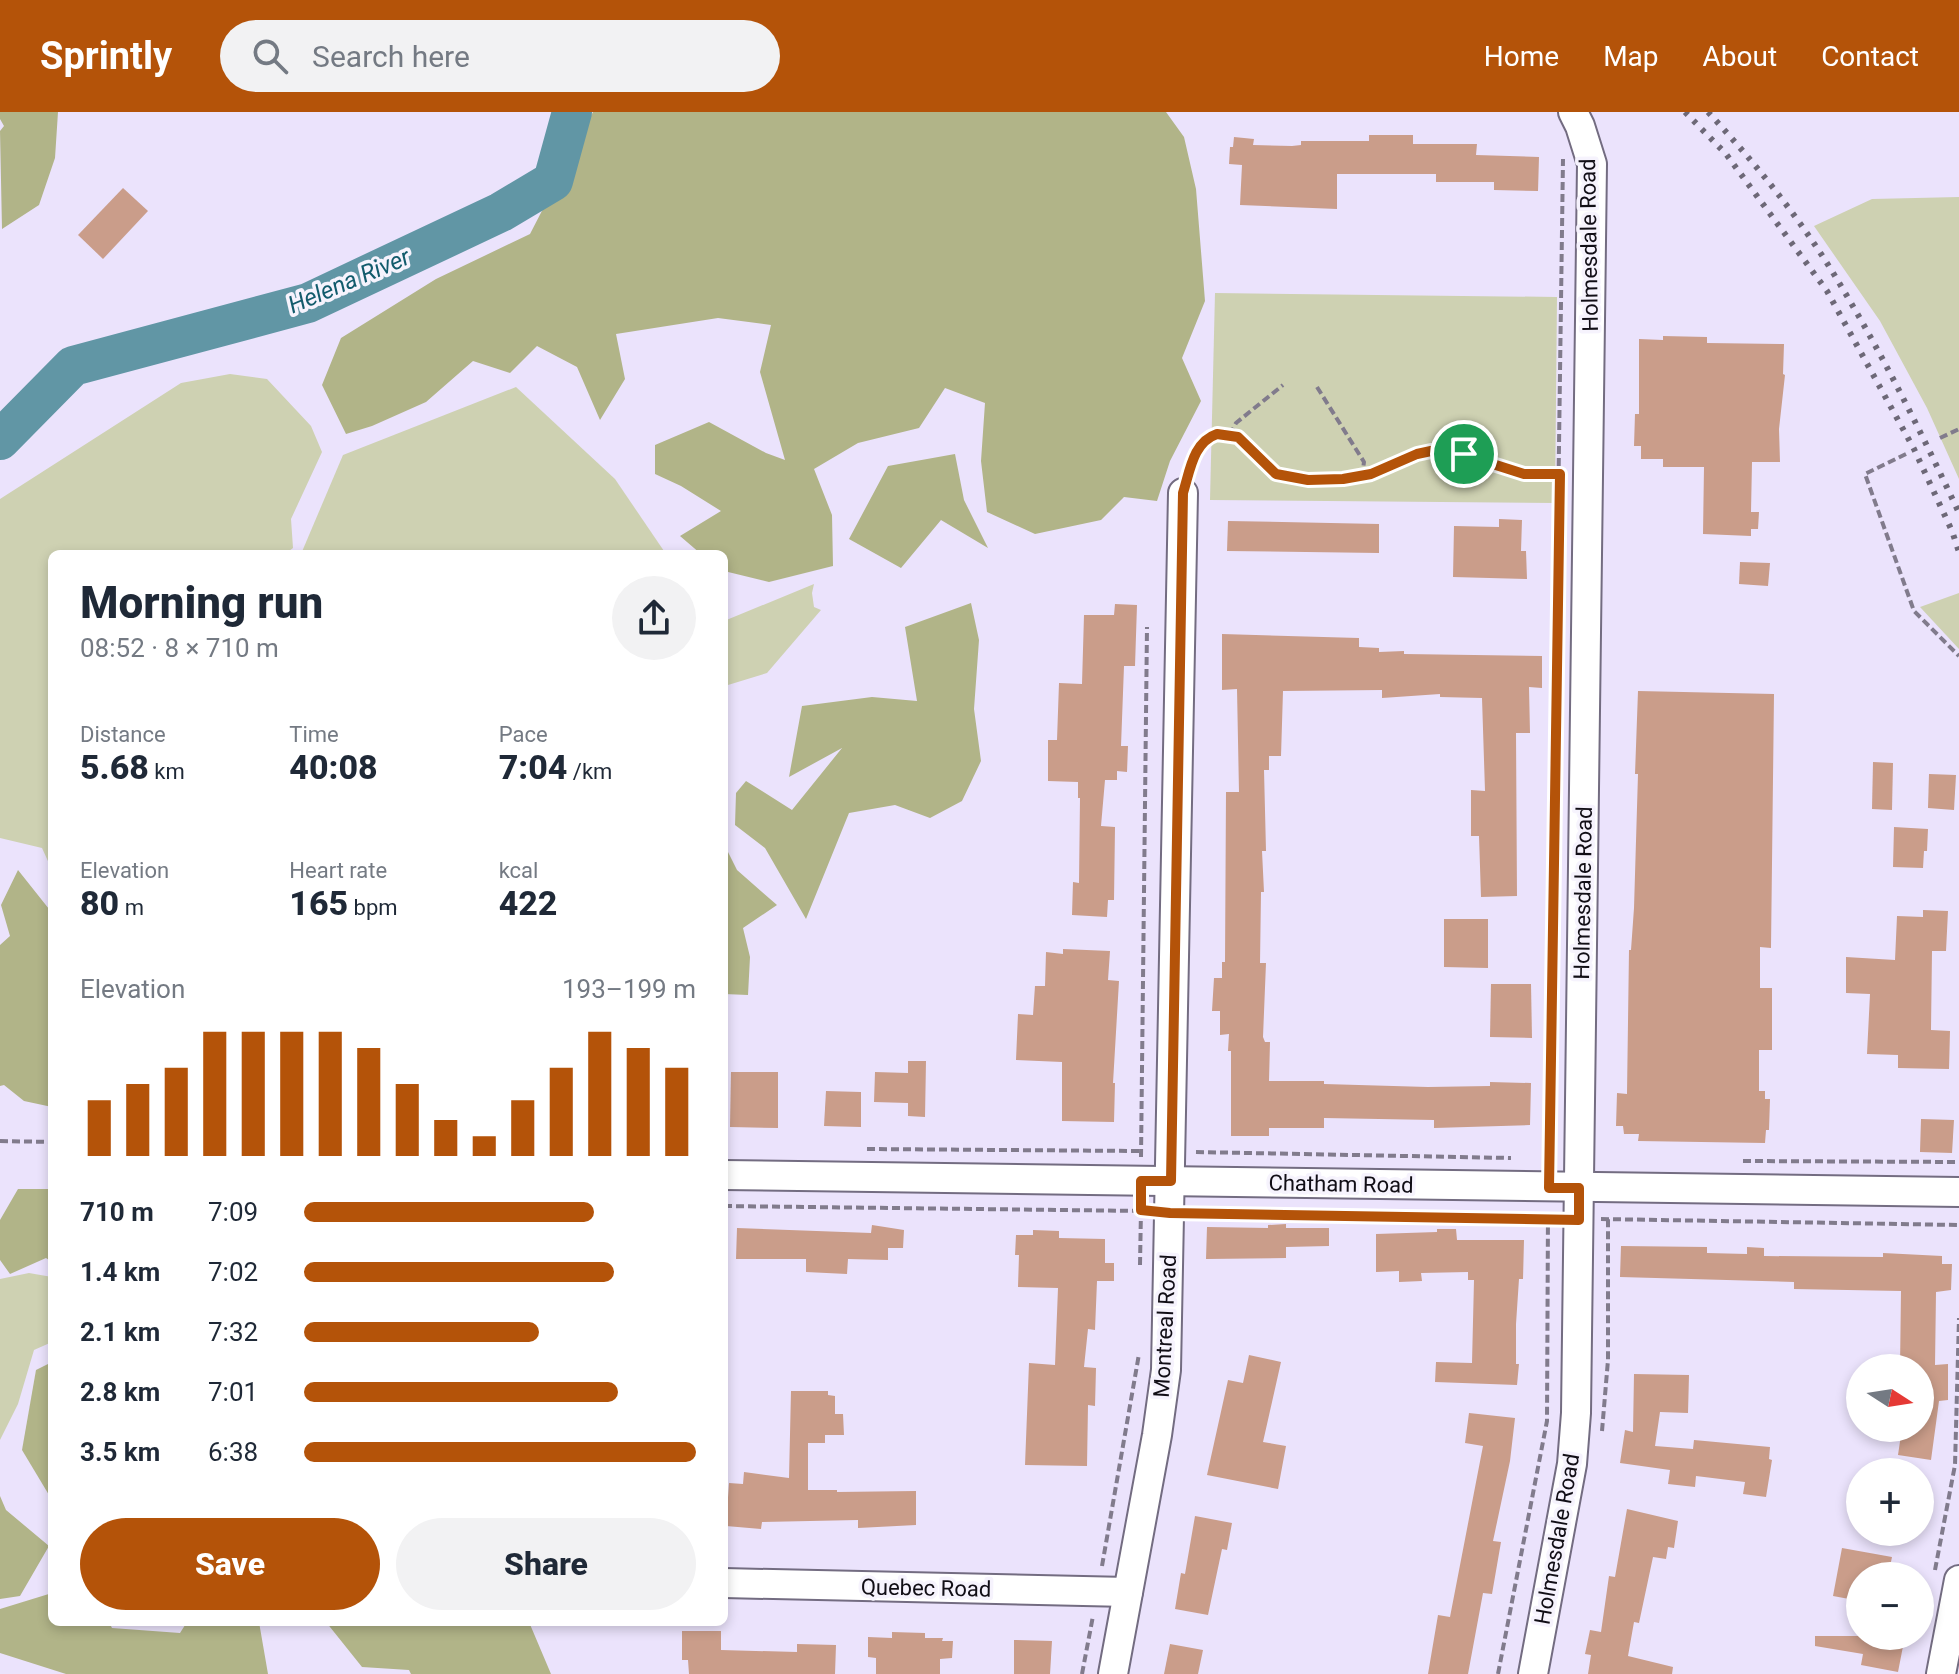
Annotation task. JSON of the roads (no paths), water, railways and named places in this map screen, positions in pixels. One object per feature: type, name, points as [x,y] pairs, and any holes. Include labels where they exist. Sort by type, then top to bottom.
[{"type":"street","name":"Holmesdale Road","points":[[1533,1674],[1572,1464],[1576,1413],[1592,164],[1573,112]]},
{"type":"street","name":"Montreal Road","points":[[1113,1674],[1166,1370],[1183,493]]},
{"type":"street","name":"Chatham Road","points":[[728,1175],[1959,1192]]},
{"type":"street","points":[[1941,1674],[1946,1582]]},
{"type":"street","name":"Quebec Road","points":[[728,1583],[1128,1592]]},
{"type":"waterway","name":"Helena River","points":[[0,440],[73,366],[308,303],[501,212],[553,181],[572,112]]},
{"type":"railway","points":[[1685,112],[1726,154],[1827,291],[1914,449],[1959,552]]},
{"type":"railway","points":[[1708,112],[1779,195],[1827,263],[1888,370],[1959,513]]}]
